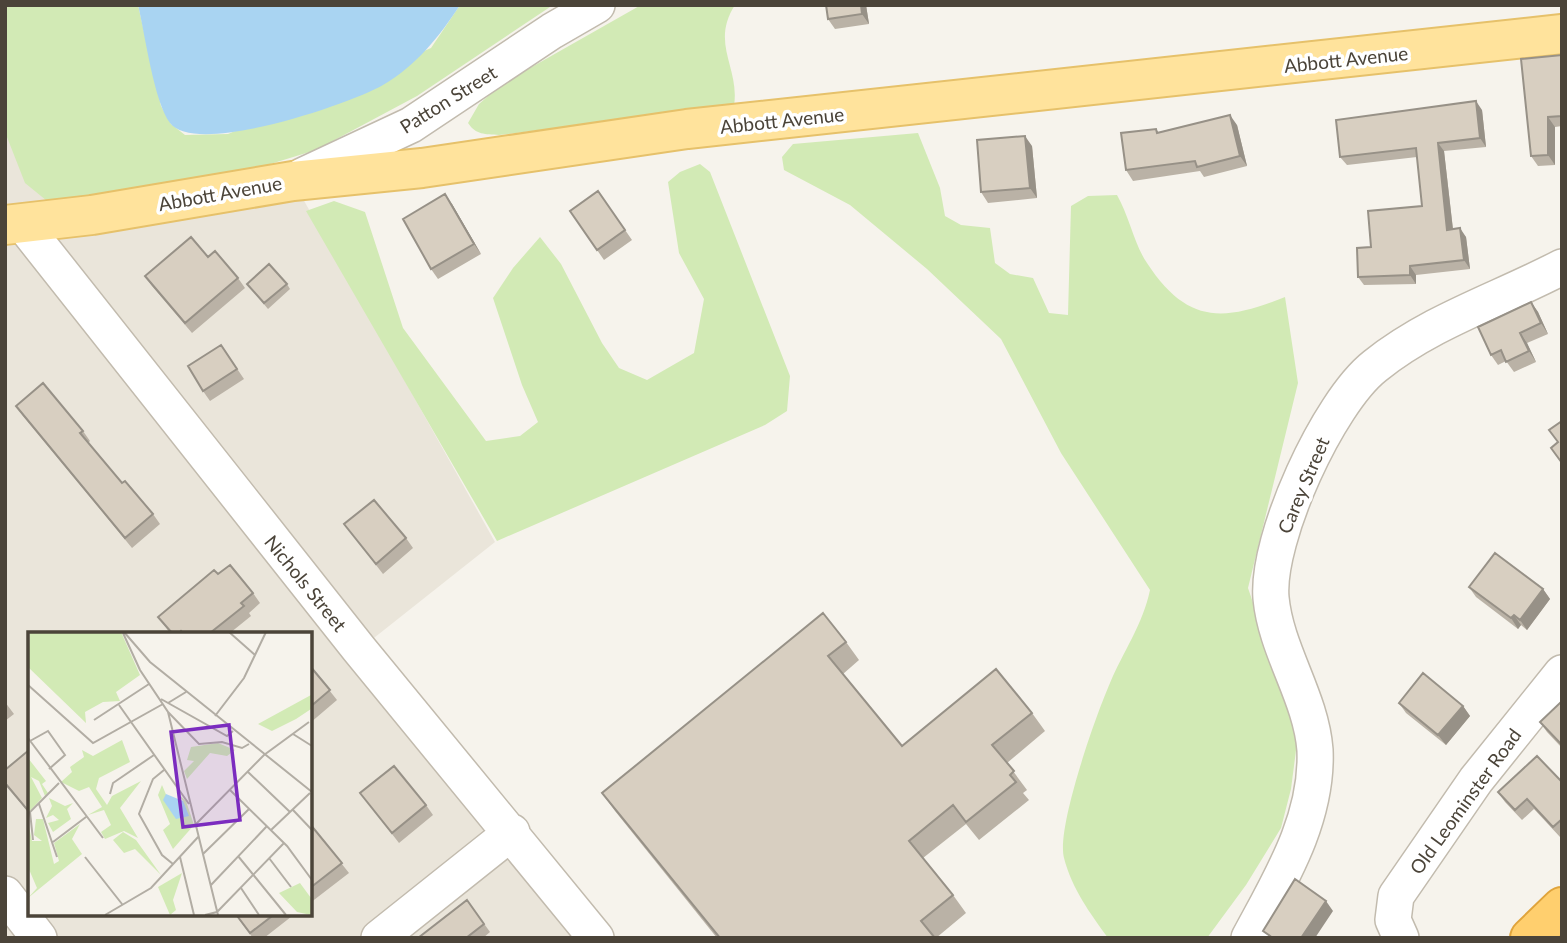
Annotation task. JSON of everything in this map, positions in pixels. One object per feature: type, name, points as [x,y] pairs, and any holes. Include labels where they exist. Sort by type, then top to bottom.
[{"type":"highway","points":[[1530,938],[1562,907]]},
{"type":"main road","name":"Abbott Avenue","points":[[14,224],[293,181],[422,168],[687,129],[1562,34]]},
{"type":"street","name":"Patton Street","points":[[293,181],[411,125],[552,31],[597,5]]},
{"type":"street","name":"Nichols Street","points":[[14,224],[596,938]]},
{"type":"street","name":"Carey Street","points":[[1249,938],[1297,844],[1311,799],[1315,750],[1306,702],[1284,647],[1271,599],[1272,563],[1286,513],[1326,431],[1347,398],[1372,368],[1444,321],[1562,267]]},
{"type":"street","name":"Old Leominster Road","points":[[1401,938],[1392,920],[1396,896],[1476,780],[1562,673]]},
{"type":"street","points":[[379,938],[512,832]]},
{"type":"street","points":[[5,894],[39,938]]},
{"type":"shaded area","points":[[5,75],[293,181],[495,542],[360,649],[596,938],[5,938]]},
{"type":"green space","points":[[5,5],[138,5],[161,106],[171,124],[185,135],[228,134],[431,48],[460,5],[553,5],[417,96],[316,150],[251,170],[52,205],[25,183],[5,132]]},
{"type":"green space","points":[[641,5],[735,5],[725,32],[735,92],[734,106],[499,135],[478,132],[468,123],[479,104],[502,84]]},
{"type":"green space","points":[[918,133],[940,188],[945,216],[961,225],[990,228],[995,263],[1010,274],[1033,278],[1049,313],[1068,315],[1071,206],[1088,196],[1117,195],[1147,263],[1177,298],[1192,307],[1225,313],[1243,311],[1285,297],[1298,383],[1248,588],[1298,735],[1291,789],[1281,828],[1246,885],[1207,938],[1108,938],[1077,890],[1064,858],[1066,822],[1087,745],[1110,683],[1143,615],[1150,590],[1061,453],[1001,339],[927,269],[850,205],[784,170],[782,157],[793,144]]},
{"type":"green space","points":[[700,164],[710,172],[790,376],[787,411],[765,425],[497,541],[306,211],[334,201],[365,212],[403,328],[486,441],[520,436],[538,422],[522,385],[493,298],[513,268],[540,237],[561,264],[602,343],[619,368],[647,380],[694,353],[704,299],[679,253],[668,182],[680,172]]},
{"type":"water","points":[[138,5],[460,5],[426,50],[406,69],[383,85],[339,104],[274,124],[210,134],[185,132],[170,123],[164,113]]},
{"type":"building","points":[[826,5],[861,5],[862,14],[828,19]]},
{"type":"building","points":[[1562,55],[1562,116],[1548,117],[1548,155],[1531,156],[1521,59]]},
{"type":"building","points":[[1476,101],[1480,138],[1438,143],[1447,230],[1460,228],[1464,260],[1410,266],[1410,275],[1358,277],[1357,248],[1371,247],[1368,211],[1422,206],[1416,148],[1340,157],[1336,120]]},
{"type":"building","points":[[1230,115],[1240,156],[1197,167],[1195,161],[1126,170],[1121,133],[1156,129],[1157,133]]},
{"type":"building","points":[[1025,136],[1030,188],[981,192],[977,140]]},
{"type":"building","points":[[598,191],[625,230],[597,250],[570,211]]},
{"type":"building","points":[[445,194],[474,244],[431,269],[403,219]]},
{"type":"building","points":[[191,237],[208,257],[215,251],[238,278],[185,323],[145,276]]},
{"type":"building","points":[[269,264],[287,284],[264,303],[247,284]]},
{"type":"building","points":[[1531,302],[1541,323],[1520,333],[1529,351],[1506,362],[1501,350],[1491,355],[1478,327]]},
{"type":"building","points":[[221,345],[237,369],[203,391],[188,366]]},
{"type":"building","points":[[43,383],[83,431],[80,433],[122,483],[125,481],[153,514],[125,538],[16,406]]},
{"type":"building","points":[[1562,421],[1562,463],[1551,448],[1558,442],[1549,430]]},
{"type":"building","points":[[374,500],[406,538],[376,564],[344,524]]},
{"type":"building","points":[[1495,553],[1543,589],[1520,620],[1514,615],[1511,618],[1469,587]]},
{"type":"building","points":[[230,565],[253,593],[241,603],[244,606],[211,632],[171,632],[158,617],[214,570],[218,574]]},
{"type":"building","points":[[823,613],[846,642],[828,656],[902,746],[996,669],[1032,713],[992,745],[1014,771],[1010,775],[1016,782],[966,822],[953,805],[909,841],[953,895],[921,921],[935,938],[720,938],[602,793]]},
{"type":"building","points":[[312,668],[330,690],[312,705]]},
{"type":"building","points":[[1423,673],[1463,706],[1438,735],[1399,703]]},
{"type":"building","points":[[1562,701],[1562,745],[1540,722]]},
{"type":"building","points":[[28,751],[28,811],[5,783],[5,770]]},
{"type":"building","points":[[1537,756],[1562,782],[1562,819],[1553,827],[1527,799],[1515,810],[1498,792]]},
{"type":"building","points":[[394,766],[426,805],[392,833],[360,793]]},
{"type":"building","points":[[312,826],[342,863],[312,886]]},
{"type":"building","points":[[1295,879],[1326,901],[1301,938],[1273,938],[1263,931]]},
{"type":"building","points":[[467,900],[484,924],[466,938],[418,938]]},
{"type":"building","points":[[236,915],[273,915],[250,933]]}]
